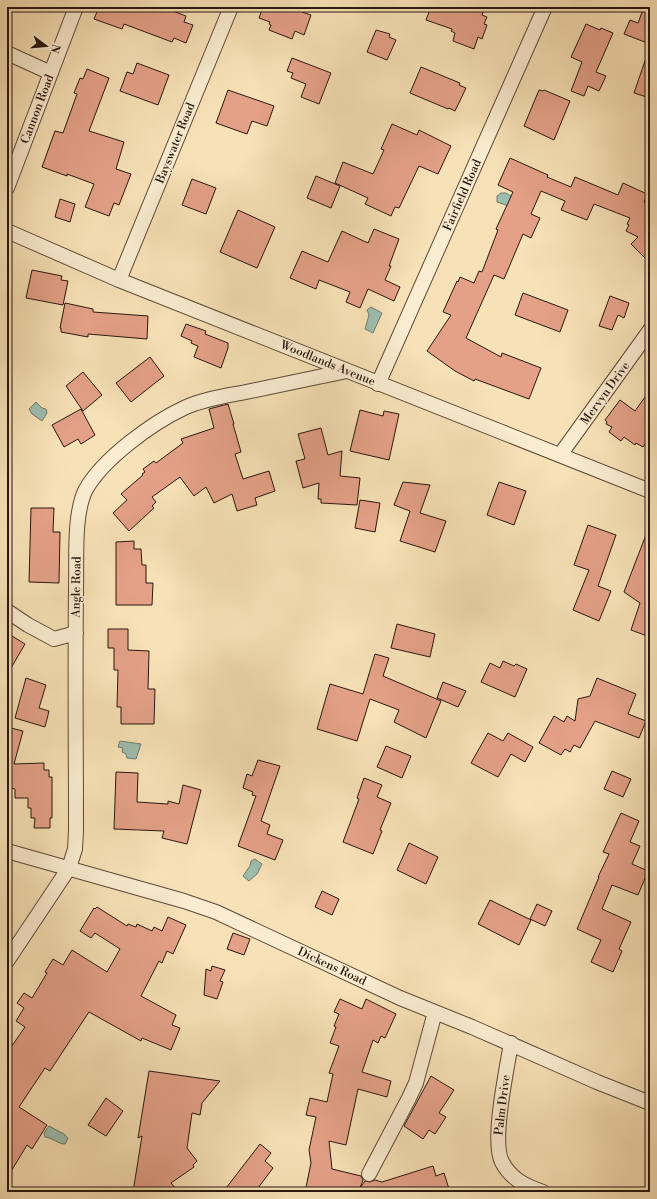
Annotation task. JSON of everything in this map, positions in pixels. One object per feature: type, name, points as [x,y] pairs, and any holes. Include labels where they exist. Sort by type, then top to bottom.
[{"type":"street","name":"Cannon Road","points":[[7,188],[76,7]]},
{"type":"street","name":"Bayswater Road","points":[[119,280],[231,7]]},
{"type":"street","name":"Fairfield Road","points":[[378,384],[545,7]]},
{"type":"street","points":[[7,53],[51,73]]},
{"type":"street","name":"Woodlands Avenue","points":[[8,233],[119,280],[650,491]]},
{"type":"street","name":"Mervyn Drive","points":[[560,455],[650,330]]},
{"type":"street","name":"Angle Road","points":[[7,961],[69,868],[75,849],[77,534],[79,508],[86,490],[96,475],[116,455],[157,423],[186,408],[213,399],[347,370]]},
{"type":"street","points":[[7,611],[28,626],[54,639],[76,633]]},
{"type":"street","name":"Dickens Road","points":[[7,851],[184,901],[216,912],[400,998],[511,1043],[598,1082],[650,1103]]},
{"type":"street","points":[[369,1174],[416,1083],[435,1012]]},
{"type":"street","name":"Palm Drive","points":[[511,1043],[501,1106],[498,1139],[501,1160],[511,1175],[528,1187],[543,1192]]},
{"type":"shaded area","points":[[501,193],[506,193],[514,198],[511,209],[506,205],[497,202],[497,196]]},
{"type":"shaded area","points":[[371,307],[382,313],[373,333],[365,329],[369,315],[367,310]]},
{"type":"shaded area","points":[[36,402],[42,408],[46,409],[47,413],[42,421],[32,414],[29,409]]},
{"type":"shaded area","points":[[120,741],[141,744],[136,759],[127,758],[126,754],[122,752],[123,748],[118,747]]},
{"type":"shaded area","points":[[255,859],[262,864],[257,874],[249,881],[243,876],[250,866],[251,861]]},
{"type":"shaded area","points":[[49,1126],[64,1134],[68,1138],[65,1144],[45,1137],[44,1133]]},
{"type":"building","points":[[99,7],[149,7],[163,12],[165,8],[186,16],[184,22],[193,25],[186,43],[174,38],[172,42],[124,24],[122,29],[94,19]]},
{"type":"building","points":[[263,7],[294,7],[311,15],[304,35],[295,31],[292,39],[269,30],[271,25],[269,24],[270,22],[259,18]]},
{"type":"building","points":[[431,7],[485,7],[482,15],[487,17],[484,24],[487,25],[482,39],[478,37],[474,49],[453,41],[455,33],[451,31],[452,29],[426,20]]},
{"type":"building","points":[[644,7],[650,7],[650,44],[624,34],[630,20],[638,23]]},
{"type":"building","points":[[586,24],[600,30],[601,28],[613,33],[596,72],[606,76],[599,91],[588,86],[584,96],[571,91],[582,62],[571,57]]},
{"type":"building","points":[[376,30],[390,34],[389,37],[396,40],[387,60],[367,52]]},
{"type":"building","points":[[648,52],[650,53],[650,98],[634,93]]},
{"type":"building","points":[[292,58],[331,73],[319,104],[301,97],[306,84],[291,78],[293,73],[287,71]]},
{"type":"building","points":[[137,63],[169,75],[158,105],[120,91],[127,72],[133,74]]},
{"type":"building","points":[[421,67],[460,83],[459,85],[466,88],[455,111],[410,93]]},
{"type":"building","points":[[87,69],[109,78],[89,131],[124,142],[116,169],[131,174],[119,205],[114,203],[109,216],[85,207],[94,184],[42,167],[55,131],[63,133],[77,94],[74,93],[80,78],[83,79]]},
{"type":"building","points":[[228,90],[274,106],[267,126],[252,121],[247,134],[216,123]]},
{"type":"building","points":[[539,90],[544,90],[570,101],[554,140],[524,126]]},
{"type":"building","points":[[392,124],[417,135],[419,130],[451,146],[438,174],[419,166],[399,208],[395,207],[391,216],[365,204],[368,198],[335,183],[343,162],[373,174],[384,150],[381,149]]},
{"type":"building","points":[[510,158],[548,175],[547,177],[571,187],[575,177],[618,195],[623,183],[647,194],[644,202],[650,205],[650,263],[631,244],[638,237],[626,231],[630,218],[594,204],[587,220],[561,210],[565,201],[541,191],[531,214],[540,218],[531,238],[523,234],[504,279],[494,275],[466,338],[501,357],[502,353],[541,368],[529,399],[475,379],[474,381],[455,371],[427,351],[451,315],[443,312],[457,281],[458,282],[460,277],[474,283],[479,271],[482,272],[498,230],[496,229],[513,192],[498,185]]},
{"type":"building","points":[[316,176],[340,186],[331,208],[307,198]]},
{"type":"building","points":[[192,179],[216,188],[206,214],[182,205]]},
{"type":"building","points":[[60,199],[75,204],[70,222],[55,217]]},
{"type":"building","points":[[238,210],[275,227],[257,268],[220,252]]},
{"type":"building","points":[[374,229],[399,239],[385,280],[400,287],[394,301],[368,289],[360,308],[346,302],[350,292],[319,280],[316,289],[290,278],[302,251],[328,262],[342,231],[368,243]]},
{"type":"building","points":[[32,270],[62,276],[61,280],[68,281],[63,305],[26,298]]},
{"type":"building","points":[[523,293],[568,310],[560,332],[515,315]]},
{"type":"building","points":[[610,296],[629,303],[624,318],[618,315],[612,330],[599,326]]},
{"type":"building","points":[[65,303],[93,309],[93,312],[148,316],[147,339],[88,334],[88,337],[61,332],[60,328]]},
{"type":"building","points":[[186,324],[206,331],[205,334],[228,343],[228,348],[221,368],[194,357],[198,346],[191,343],[192,341],[181,336]]},
{"type":"building","points":[[150,357],[164,376],[131,402],[116,383]]},
{"type":"building","points":[[83,372],[102,395],[83,411],[66,386]]},
{"type":"building","points":[[650,390],[650,437],[643,447],[636,443],[635,445],[624,437],[621,441],[609,432],[612,427],[606,424],[607,422],[605,420],[620,400],[635,411]]},
{"type":"building","points":[[228,404],[241,452],[235,454],[243,479],[269,471],[275,491],[255,498],[257,505],[237,511],[232,494],[214,503],[206,487],[194,496],[180,477],[152,497],[156,502],[152,506],[154,508],[129,531],[113,513],[127,500],[121,494],[143,475],[142,474],[145,472],[143,469],[154,461],[156,463],[183,443],[181,439],[214,428],[209,409]]},
{"type":"building","points":[[81,409],[95,435],[81,444],[78,439],[64,447],[52,425]]},
{"type":"building","points":[[360,410],[383,416],[384,411],[399,414],[389,460],[350,451]]},
{"type":"building","points":[[321,428],[328,455],[342,451],[340,476],[360,478],[357,505],[321,503],[321,499],[318,499],[319,483],[303,488],[296,461],[305,459],[298,434]]},
{"type":"building","points":[[403,482],[430,485],[420,513],[446,521],[435,552],[400,541],[410,511],[394,505]]},
{"type":"building","points":[[499,482],[526,491],[514,525],[487,515]]},
{"type":"building","points":[[360,500],[380,503],[375,532],[355,528]]},
{"type":"building","points":[[31,508],[54,508],[53,532],[60,532],[59,583],[29,582]]},
{"type":"building","points":[[588,525],[616,535],[598,586],[611,591],[599,621],[573,610],[589,570],[574,565]]},
{"type":"building","points":[[649,527],[650,637],[631,630],[640,603],[624,592]]},
{"type":"building","points":[[134,541],[134,549],[141,549],[142,565],[146,565],[146,583],[153,583],[152,605],[116,605],[116,542]]},
{"type":"building","points":[[397,624],[435,634],[430,657],[391,648]]},
{"type":"building","points":[[108,629],[128,629],[128,650],[149,651],[148,689],[155,689],[154,724],[121,724],[121,707],[117,707],[118,670],[114,670],[114,648],[108,648]]},
{"type":"building","points":[[7,633],[25,644],[7,675]]},
{"type":"building","points":[[375,654],[389,658],[383,676],[441,701],[426,738],[394,722],[399,710],[370,699],[357,741],[317,729],[330,684],[363,694]]},
{"type":"building","points":[[503,661],[514,666],[516,664],[527,669],[515,697],[481,682],[490,663],[500,668]]},
{"type":"building","points":[[26,678],[46,685],[39,708],[49,711],[45,727],[15,718]]},
{"type":"building","points":[[597,678],[636,694],[628,714],[646,721],[639,738],[595,721],[580,748],[574,745],[570,752],[565,749],[561,755],[539,743],[554,716],[564,722],[567,716],[575,721],[578,699],[590,696]]},
{"type":"building","points":[[443,682],[466,691],[458,707],[437,698]]},
{"type":"building","points":[[7,727],[23,731],[14,764],[44,763],[44,770],[49,770],[49,777],[52,777],[52,818],[50,818],[50,828],[34,828],[35,818],[31,818],[31,808],[28,808],[28,798],[15,798],[15,789],[7,787]]},
{"type":"building","points":[[488,733],[503,741],[508,733],[533,747],[525,762],[511,754],[498,777],[471,763]]},
{"type":"building","points":[[386,746],[411,756],[402,778],[377,767]]},
{"type":"building","points":[[258,760],[280,766],[261,821],[270,825],[267,834],[283,840],[275,860],[238,846],[256,796],[252,795],[253,792],[243,788],[247,774],[252,776]]},
{"type":"building","points":[[612,771],[631,779],[623,797],[604,789]]},
{"type":"building","points":[[116,772],[138,773],[137,802],[168,804],[168,801],[179,804],[183,785],[201,790],[187,844],[162,838],[164,831],[114,829]]},
{"type":"building","points":[[364,778],[382,785],[377,797],[391,803],[380,830],[382,831],[373,854],[343,842],[359,799],[357,798]]},
{"type":"building","points":[[621,813],[639,821],[630,842],[640,846],[632,864],[648,871],[638,895],[612,885],[602,909],[631,922],[619,949],[622,951],[613,972],[591,962],[601,940],[577,929],[609,854],[603,852]]},
{"type":"building","points":[[409,843],[438,857],[426,884],[397,870]]},
{"type":"building","points":[[322,891],[339,899],[332,915],[315,907]]},
{"type":"building","points":[[490,900],[531,920],[519,945],[478,924]]},
{"type":"building","points":[[537,904],[552,911],[545,926],[530,919]]},
{"type":"building","points":[[97,907],[127,926],[128,924],[136,927],[137,924],[152,931],[154,927],[162,931],[168,917],[186,925],[173,954],[167,951],[162,963],[159,961],[141,996],[176,1015],[172,1025],[180,1028],[171,1050],[142,1038],[141,1041],[89,1012],[50,1071],[45,1068],[19,1107],[47,1125],[32,1149],[27,1145],[7,1178],[7,1053],[25,1027],[16,1021],[24,1008],[17,1003],[24,993],[32,998],[47,973],[45,972],[53,959],[63,965],[72,950],[107,972],[120,949],[95,933],[91,938],[80,931],[94,908],[95,909]]},
{"type":"building","points":[[233,933],[250,939],[244,955],[227,949]]},
{"type":"building","points":[[212,966],[225,970],[220,981],[223,982],[217,999],[204,995],[206,969],[211,971]]},
{"type":"building","points":[[340,999],[362,1009],[366,999],[396,1014],[385,1038],[381,1036],[378,1043],[373,1040],[362,1072],[391,1081],[387,1097],[358,1089],[346,1145],[329,1141],[332,1169],[361,1176],[363,1180],[360,1188],[365,1181],[370,1182],[375,1180],[382,1182],[433,1166],[436,1176],[444,1173],[450,1192],[305,1192],[311,1163],[309,1150],[316,1117],[306,1115],[310,1098],[327,1102],[333,1074],[329,1073],[339,1046],[330,1043],[336,1027],[334,1026],[339,1014],[334,1012]]},
{"type":"building","points":[[149,1071],[220,1081],[202,1103],[200,1115],[192,1113],[187,1148],[197,1161],[193,1165],[194,1167],[171,1183],[179,1192],[133,1192],[142,1136],[138,1138]]},
{"type":"building","points":[[431,1076],[454,1090],[439,1113],[446,1117],[435,1134],[429,1130],[423,1139],[404,1126]]},
{"type":"building","points":[[106,1098],[123,1111],[106,1136],[88,1125]]},
{"type":"building","points":[[260,1144],[271,1153],[265,1161],[273,1168],[255,1192],[223,1192]]}]
